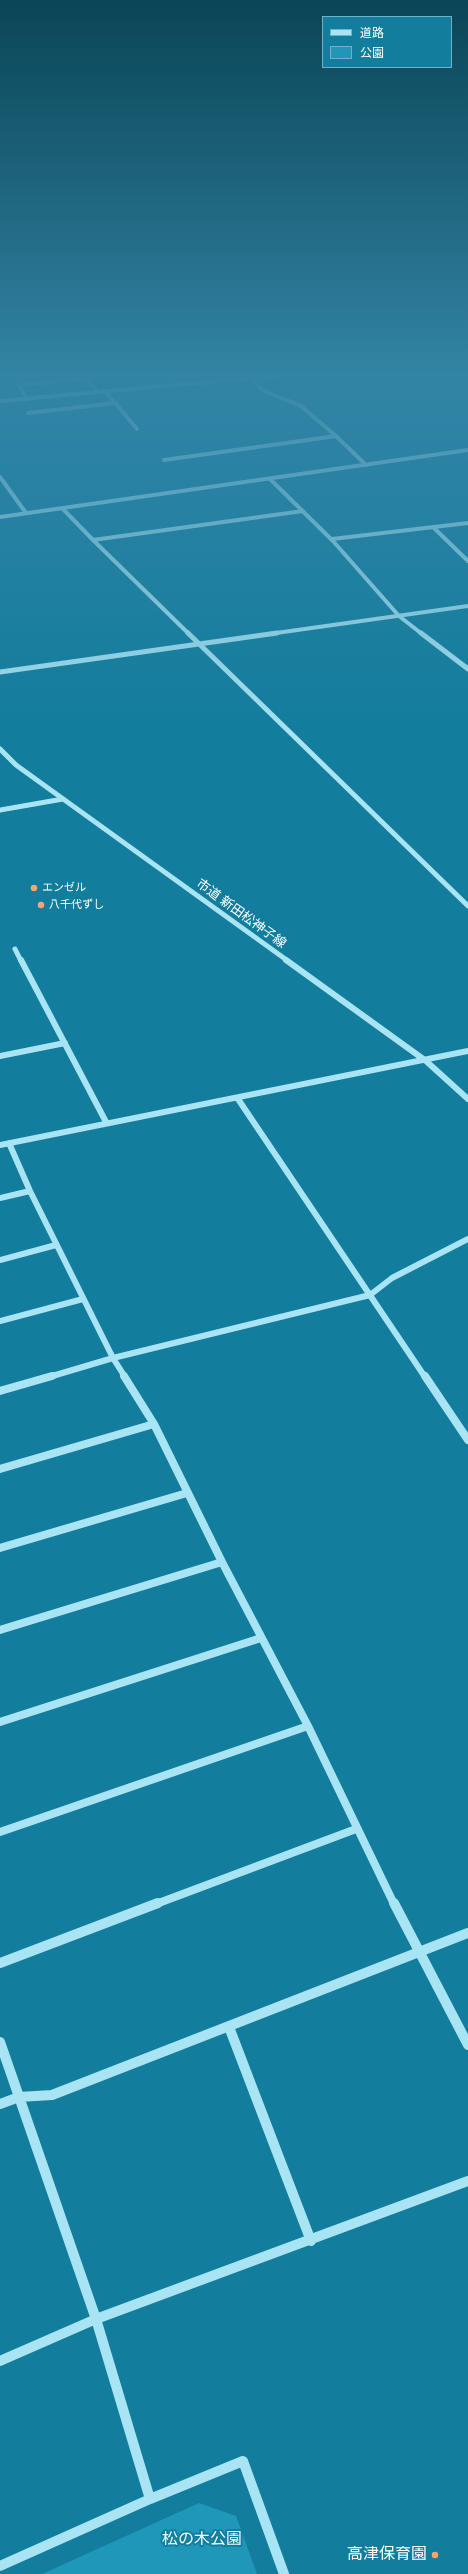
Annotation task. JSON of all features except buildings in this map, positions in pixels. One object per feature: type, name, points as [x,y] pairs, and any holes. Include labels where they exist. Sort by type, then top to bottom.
[{"type":"street","points":[[14,496],[26,513]]},
{"type":"street","points":[[0,517],[147,496]]},
{"type":"street","points":[[288,496],[332,539],[399,616],[468,669]]},
{"type":"street","points":[[62,508],[199,644],[468,906]]},
{"type":"street","points":[[93,540],[303,511]]},
{"type":"street","points":[[332,539],[468,522]]},
{"type":"street","points":[[433,527],[468,561]]},
{"type":"street","points":[[0,672],[468,606]]},
{"type":"street","name":"市道 新田松神子線","points":[[0,749],[16,765],[426,1061],[468,1099]]},
{"type":"street","points":[[0,810],[63,799]]},
{"type":"street","points":[[16,948],[106,1122]]},
{"type":"street","points":[[0,1056],[65,1043]]},
{"type":"street","points":[[0,1145],[106,1122],[238,1099],[426,1061],[468,1051]]},
{"type":"street","points":[[238,1099],[468,1440]]},
{"type":"street","points":[[9,1143],[56,1245],[113,1358],[154,1424],[222,1562],[308,1726],[356,1829],[417,1951],[468,2045]]},
{"type":"street","points":[[0,1198],[30,1191]]},
{"type":"street","points":[[0,1391],[113,1358],[370,1295],[392,1278],[468,1239]]},
{"type":"street","points":[[0,1260],[56,1245]]},
{"type":"street","points":[[0,1321],[83,1299]]},
{"type":"street","points":[[0,1469],[154,1424]]},
{"type":"street","points":[[0,1548],[187,1493]]},
{"type":"street","points":[[0,1630],[222,1562]]},
{"type":"street","points":[[0,1722],[261,1638]]},
{"type":"street","points":[[0,1832],[308,1726]]},
{"type":"street","points":[[0,1963],[356,1829]]},
{"type":"street","points":[[0,2104],[19,2097],[52,2095],[229,2027],[417,1951],[468,1933]]},
{"type":"street","points":[[229,2027],[311,2241]]},
{"type":"street","points":[[0,2042],[96,2319],[150,2499]]},
{"type":"street","points":[[0,2361],[96,2319],[311,2241],[468,2180]]},
{"type":"street","points":[[0,2566],[150,2499],[243,2461],[284,2574]]},
{"type":"green space","name":"松の木公園","points":[[199,2503],[236,2516],[257,2574],[42,2574]]},
{"type":"place","name":"エンゼル","points":[[34,888]]},
{"type":"place","name":"八千代ずし","points":[[41,905]]},
{"type":"place","name":"高津保育園","points":[[435,2555]]}]
